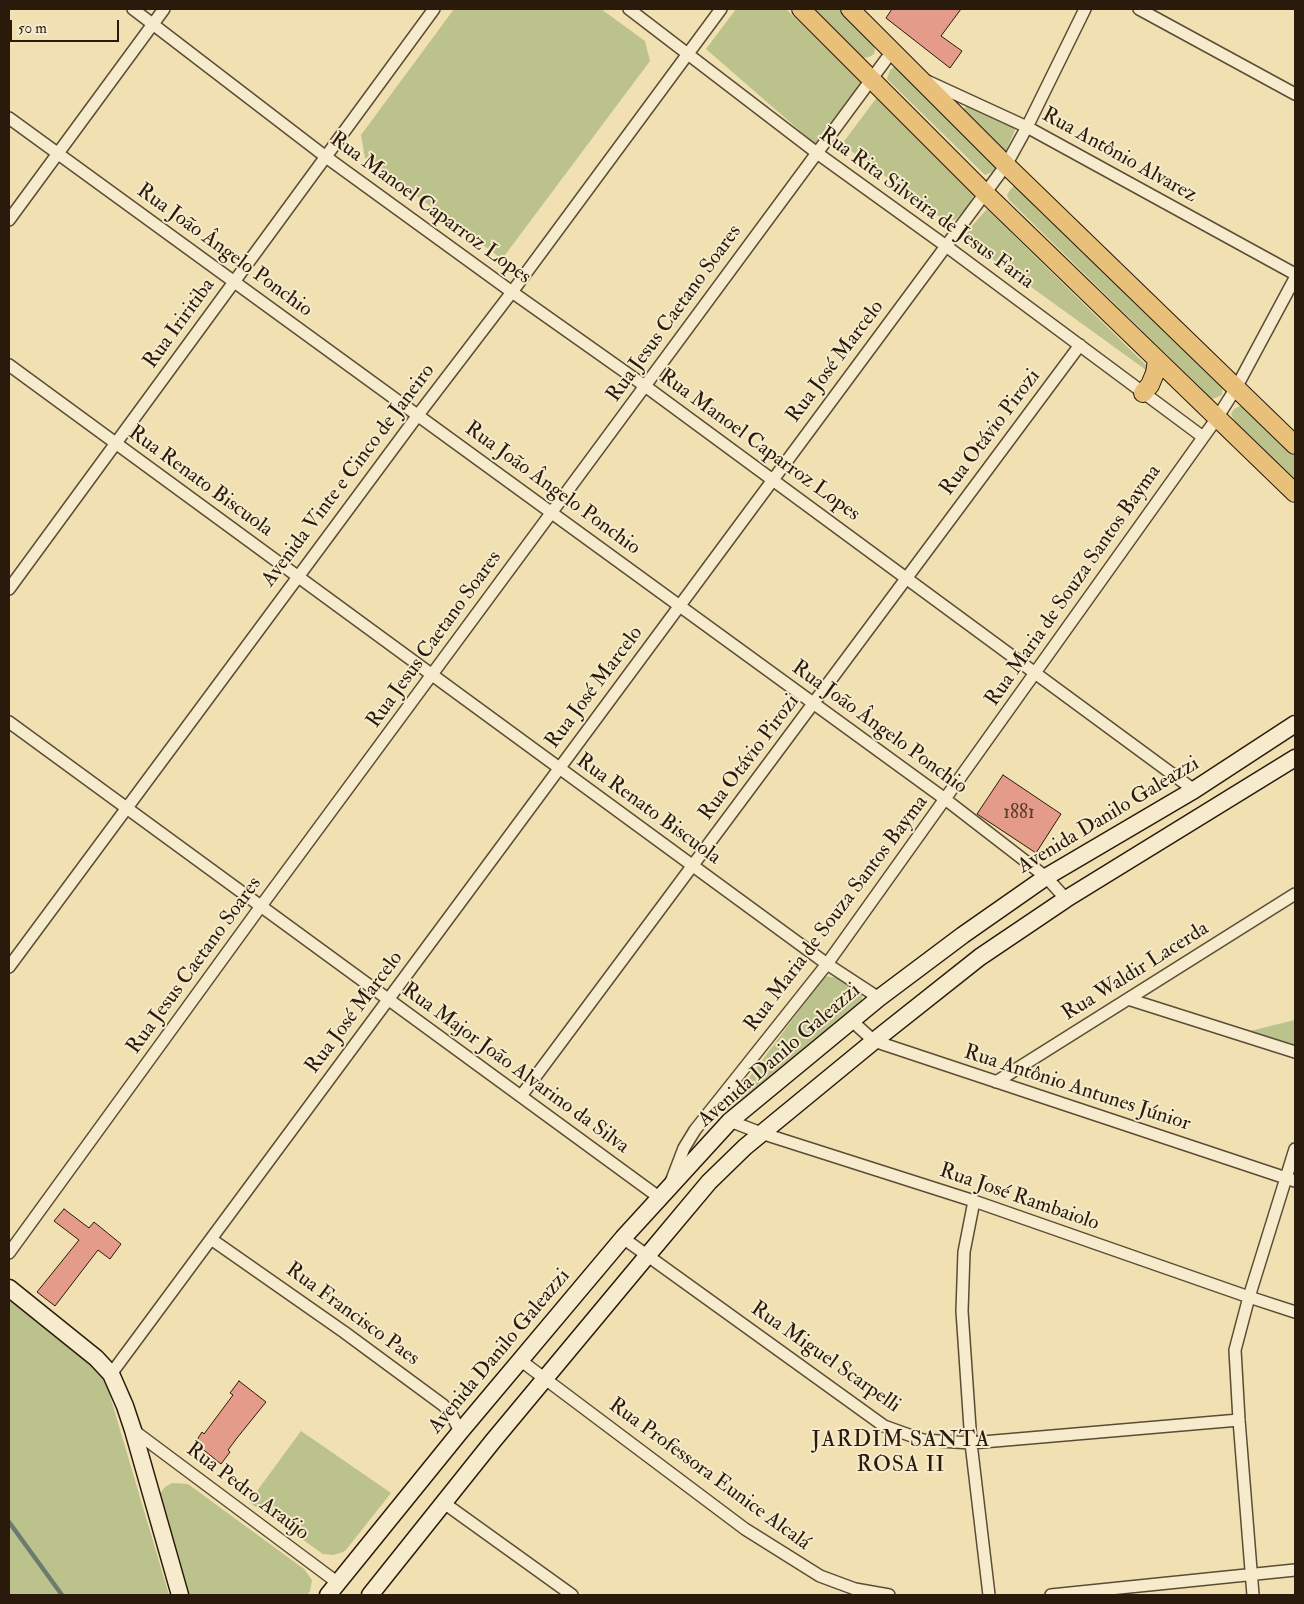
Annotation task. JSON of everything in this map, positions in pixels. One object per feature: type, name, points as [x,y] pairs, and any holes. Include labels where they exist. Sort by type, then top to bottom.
[{"type":"main road","points":[[801,9],[985,193],[1295,493]]},
{"type":"main road","points":[[859,12],[893,50],[1006,165],[1295,445]]},
{"type":"main road","points":[[1143,393],[1150,385],[1155,373],[1157,360]]},
{"type":"main road","name":"Avenida Danilo Galeazzi","points":[[333,1589],[460,1432],[623,1238],[730,1121],[880,998],[963,935],[1046,877],[1194,790],[1295,724]]},
{"type":"main road","points":[[370,1595],[647,1256],[709,1182],[745,1147],[980,957],[1066,899],[1295,758]]},
{"type":"main road","points":[[9,1288],[96,1358],[111,1374],[133,1430],[180,1595]]},
{"type":"street","name":"Rua Manoel Caparroz Lopes","points":[[133,9],[326,157],[645,386],[1194,790]]},
{"type":"street","points":[[9,220],[164,9]]},
{"type":"street","name":"Rua Iriritiba","points":[[9,589],[434,9]]},
{"type":"street","name":"Rua Rita Silveira de Jesus Faria","points":[[628,9],[817,153],[946,246],[1203,437]]},
{"type":"street","name":"Avenida Vinte e Cinco de Janeiro","points":[[9,967],[721,9]]},
{"type":"street","name":"Rua José Marcelo","points":[[111,1374],[1006,165],[1085,9]]},
{"type":"street","points":[[1139,9],[1295,94]]},
{"type":"street","name":"Rua Jesus Caetano Soares","points":[[9,1252],[261,906],[893,50]]},
{"type":"street","name":"Rua Antônio Alvarez","points":[[920,78],[1026,127],[1295,274]]},
{"type":"street","name":"Rua João Ângelo Ponchio","points":[[9,118],[945,799],[1046,877],[1066,899]]},
{"type":"street","name":"Rua Maria de Souza Santos Bayma","points":[[664,1194],[684,1148],[695,1130],[827,964],[1217,418],[1236,388],[1295,278]]},
{"type":"street","name":"Rua Otávio Pirozi","points":[[521,1096],[1080,346]]},
{"type":"street","name":"Rua Renato Biscuola","points":[[9,365],[827,964],[880,998]]},
{"type":"street","name":"Rua Major João Alvarino da Silva","points":[[9,722],[521,1096],[664,1194]]},
{"type":"street","name":"Rua Waldir Lacerda","points":[[996,1082],[1295,894]]},
{"type":"street","points":[[1128,999],[1295,1052]]},
{"type":"street","name":"Rua Antônio Antunes Júnior","points":[[852,1021],[874,1041],[1291,1180]]},
{"type":"street","name":"Rua José Rambaiolo","points":[[730,1121],[761,1133],[974,1201],[1295,1312]]},
{"type":"street","points":[[1254,1595],[1235,1350],[1249,1297],[1291,1180],[1295,1149]]},
{"type":"street","points":[[974,1201],[964,1252],[962,1311],[972,1443],[989,1595]]},
{"type":"street","name":"Rua Francisco Paes","points":[[211,1238],[443,1405],[451,1413],[460,1432]]},
{"type":"street","name":"Rua Miguel Scarpelli","points":[[623,1238],[884,1426],[923,1440],[972,1443],[1239,1420]]},
{"type":"street","name":"Rua Professora Eunice Alcalá","points":[[520,1360],[745,1529],[820,1576],[855,1589],[888,1595]]},
{"type":"street","name":"Rua Pedro Araújo","points":[[133,1430],[333,1589]]},
{"type":"street","points":[[444,1503],[572,1595]]},
{"type":"street","points":[[1051,1595],[1295,1570]]},
{"type":"green space","points":[[454,9],[601,9],[645,41],[650,61],[502,259],[365,158],[361,135]]},
{"type":"green space","points":[[736,9],[786,9],[861,82],[815,144],[706,49]]},
{"type":"green space","points":[[813,9],[840,9],[869,37],[875,49],[874,54],[863,58]]},
{"type":"green space","points":[[897,64],[995,161],[995,168],[992,172],[985,175],[887,79],[890,70]]},
{"type":"green space","points":[[878,96],[975,192],[968,207],[955,220],[944,220],[842,144]]},
{"type":"green space","points":[[971,102],[1017,126],[1003,157],[959,113]]},
{"type":"green space","points":[[1015,185],[1223,387],[1220,396],[1212,399],[1009,200],[1007,195]]},
{"type":"green space","points":[[987,209],[1147,366],[1146,370],[962,237]]},
{"type":"green space","points":[[1240,406],[1248,408],[1295,454],[1295,480],[1234,420],[1231,414],[1234,409]]},
{"type":"green space","points":[[825,976],[837,978],[863,993],[861,1003],[727,1116],[725,1110]]},
{"type":"green space","points":[[1295,1020],[1295,1046],[1250,1031]]},
{"type":"green space","points":[[9,1299],[91,1363],[105,1379],[169,1595],[9,1595]]},
{"type":"green space","points":[[301,1431],[391,1493],[345,1551],[340,1553],[333,1555],[323,1554],[249,1502]]},
{"type":"green space","points":[[172,1483],[188,1484],[304,1569],[312,1580],[310,1591],[307,1595],[188,1595],[159,1495],[165,1487]]},
{"type":"building","points":[[892,9],[961,9],[941,36],[962,51],[950,68],[886,18]]},
{"type":"building","points":[[1003,775],[1061,814],[1036,853],[977,814]]},
{"type":"building","points":[[64,1209],[89,1228],[94,1222],[121,1244],[110,1259],[98,1250],[55,1306],[37,1292],[79,1240],[54,1221]]},
{"type":"building","points":[[239,1381],[266,1402],[228,1450],[230,1452],[221,1464],[195,1443],[233,1395],[230,1393]]},
{"type":"waterway","points":[[9,1522],[62,1595]]},
{"type":"district","name":"JARDIM SANTA ROSA II","points":[[901,1454]]}]
